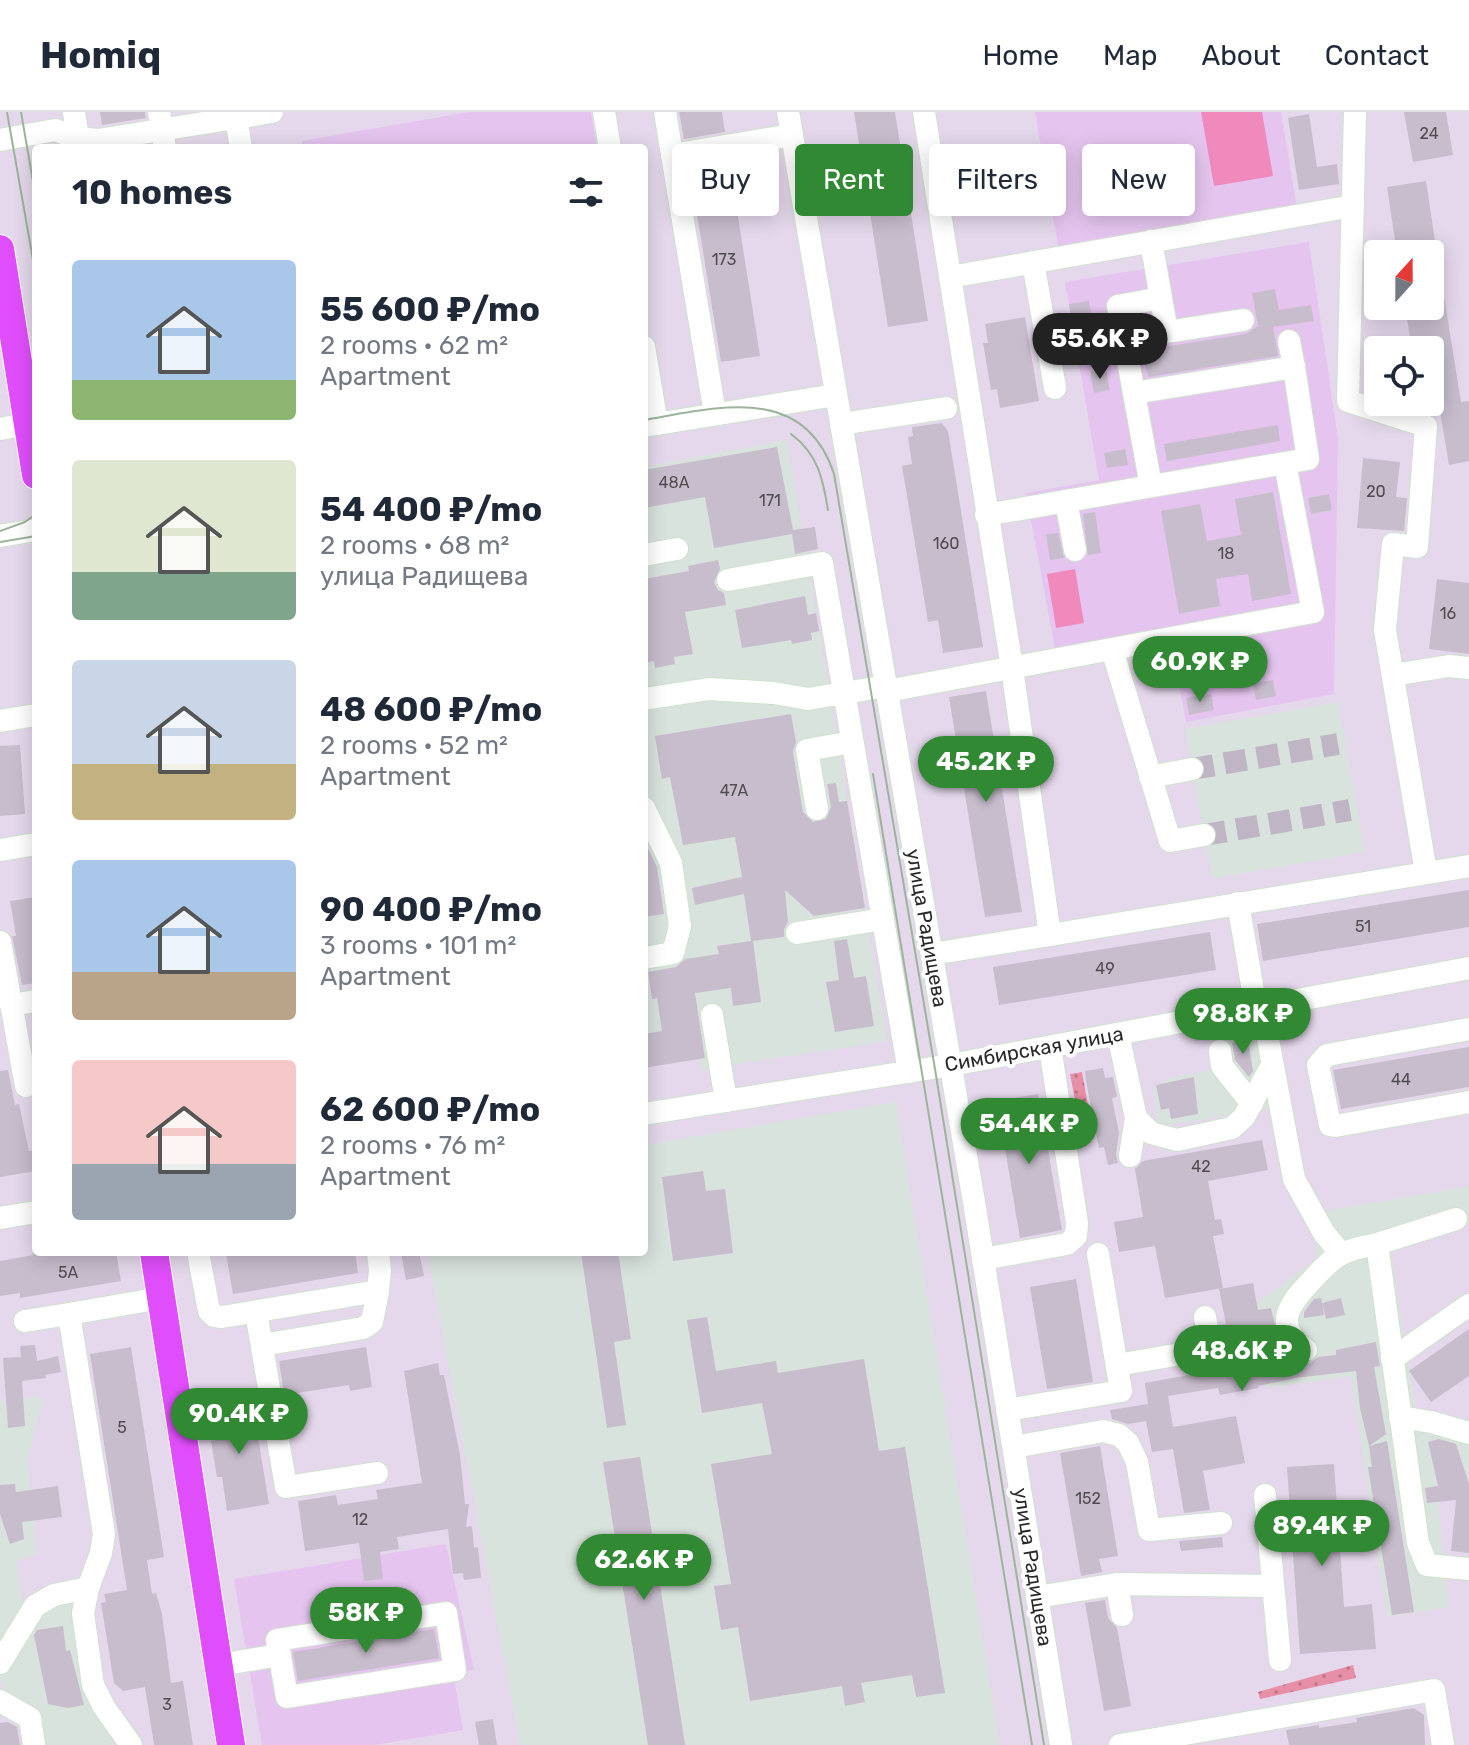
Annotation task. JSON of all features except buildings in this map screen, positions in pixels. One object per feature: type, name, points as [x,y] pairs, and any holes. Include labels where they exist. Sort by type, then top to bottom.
[{"type":"main road","points":[[0,249],[14,426],[32,466]]},
{"type":"main road","points":[[155,1256],[231,1745]]},
{"type":"street","points":[[74,112],[78,138]]},
{"type":"street","points":[[0,140],[55,130],[78,138],[98,140],[272,112]]},
{"type":"street","points":[[604,112],[609,144]]},
{"type":"street","points":[[665,112],[672,155]]},
{"type":"street","name":"улица Радищева","points":[[788,112],[951,1065],[1061,1745]]},
{"type":"street","points":[[924,112],[1012,668],[1050,935]]},
{"type":"street","points":[[1355,112],[1348,401],[1426,426],[1417,547],[1393,544],[1385,630],[1426,872]]},
{"type":"street","points":[[236,118],[240,144]]},
{"type":"street","points":[[738,144],[792,135]]},
{"type":"street","points":[[950,277],[1353,206]]},
{"type":"street","points":[[682,216],[715,414]]},
{"type":"street","points":[[1151,241],[1167,332],[1243,320]]},
{"type":"street","points":[[1033,262],[1055,388]]},
{"type":"street","points":[[1151,486],[1118,306],[1161,298]]},
{"type":"street","points":[[986,515],[1308,459],[1289,341]]},
{"type":"street","points":[[1134,393],[1294,367]]},
{"type":"street","points":[[648,399],[650,425],[836,395]]},
{"type":"street","points":[[841,424],[946,408]]},
{"type":"street","points":[[648,698],[709,689],[774,693],[808,699],[1012,668],[1313,612],[1285,463]]},
{"type":"street","points":[[1066,501],[1075,550]]},
{"type":"street","points":[[0,536],[32,531]]},
{"type":"street","points":[[648,554],[677,549]]},
{"type":"street","points":[[728,580],[822,563],[909,1072]]},
{"type":"street","points":[[1112,649],[1170,841],[1204,835]]},
{"type":"street","points":[[1393,675],[1449,666],[1469,668]]},
{"type":"street","points":[[0,721],[32,716]]},
{"type":"street","points":[[817,809],[807,750],[852,742]]},
{"type":"street","points":[[1150,777],[1192,769]]},
{"type":"street","points":[[648,816],[671,863],[680,926],[673,953],[648,957]]},
{"type":"street","points":[[1,850],[32,845]]},
{"type":"street","points":[[932,954],[1469,866]]},
{"type":"street","points":[[1238,903],[1294,1179],[1324,1233],[1341,1254]]},
{"type":"street","points":[[797,933],[883,919]]},
{"type":"street","points":[[0,942],[26,1086]]},
{"type":"street","name":"Симбирская улица","points":[[648,1113],[951,1065],[1469,968]]},
{"type":"street","points":[[11,1005],[32,1002]]},
{"type":"street","points":[[712,1015],[726,1101]]},
{"type":"street","points":[[1469,1029],[1327,1055],[1318,1065],[1330,1125],[1469,1102]]},
{"type":"street","points":[[1118,1034],[1136,1118],[1130,1156]]},
{"type":"street","points":[[983,1259],[1067,1244],[1076,1236],[1077,1223],[1050,1047]]},
{"type":"street","points":[[1220,1051],[1222,1066],[1252,1104]]},
{"type":"street","points":[[1136,1118],[1151,1133],[1177,1140],[1232,1128],[1244,1117],[1271,1067]]},
{"type":"street","points":[[0,1218],[32,1213]]},
{"type":"street","points":[[1306,1350],[1292,1339],[1286,1317],[1293,1300],[1327,1264],[1341,1254],[1456,1219]]},
{"type":"street","points":[[1377,1244],[1418,1543],[1427,1565],[1469,1569]]},
{"type":"street","points":[[1007,1410],[1121,1391],[1098,1254]]},
{"type":"street","points":[[199,1256],[205,1299],[214,1316],[378,1291]]},
{"type":"street","points":[[262,1345],[363,1328],[372,1322],[378,1291],[378,1256]]},
{"type":"street","points":[[25,1321],[161,1298]]},
{"type":"street","points":[[1392,1359],[1469,1305]]},
{"type":"street","points":[[256,1312],[286,1487],[377,1473]]},
{"type":"street","points":[[69,1314],[104,1534],[83,1613],[93,1685],[104,1707],[131,1745]]},
{"type":"street","points":[[1117,1365],[1210,1349],[1205,1317]]},
{"type":"street","points":[[1400,1417],[1469,1433]]},
{"type":"street","points":[[1014,1447],[1103,1431],[1119,1435],[1128,1443],[1137,1462],[1149,1530],[1221,1523]]},
{"type":"street","points":[[1265,1495],[1280,1660]]},
{"type":"street","points":[[1037,1597],[1117,1584],[1273,1586]]},
{"type":"street","points":[[1117,1584],[1122,1615]]},
{"type":"street","points":[[0,1663],[35,1606],[54,1595],[88,1588]]},
{"type":"street","points":[[446,1613],[455,1670],[287,1697],[280,1655],[277,1640],[446,1613]]},
{"type":"street","points":[[219,1665],[280,1655]]},
{"type":"street","points":[[1120,1745],[1434,1690],[1443,1745]]},
{"type":"street","points":[[0,1701],[30,1718],[34,1745]]},
{"type":"shaded area","points":[[469,112],[591,112],[596,144],[302,144],[302,141]]},
{"type":"shaded area","points":[[1035,112],[1281,112],[1297,209],[1059,251],[1053,216],[1066,216],[1066,144],[1041,144]]},
{"type":"shaded area","points":[[1201,112],[1262,112],[1273,176],[1214,186]]},
{"type":"shaded area","points":[[1309,242],[1338,439],[1334,694],[1186,722],[1169,629],[1055,649],[1026,493],[1099,480],[1065,282]]},
{"type":"shaded area","points":[[787,440],[887,1041],[702,1070],[699,1059],[648,1067],[648,466]]},
{"type":"shaded area","points":[[1075,569],[1084,623],[1056,628],[1047,574]]},
{"type":"shaded area","points":[[1338,702],[1365,852],[1212,879],[1185,729]]},
{"type":"shaded area","points":[[1256,1033],[1270,1108],[1159,1127],[1153,1089],[1169,1078],[1214,1069],[1211,1044]]},
{"type":"shaded area","points":[[1082,1072],[1093,1133],[1082,1136],[1070,1074]]},
{"type":"shaded area","points":[[896,1102],[1000,1745],[520,1745],[428,1256],[648,1256],[648,1144]]},
{"type":"shaded area","points":[[1469,1186],[1469,1224],[1390,1246],[1419,1428],[1469,1438],[1469,1480],[1437,1489],[1449,1607],[1387,1617],[1351,1376],[1266,1388],[1255,1304],[1317,1258],[1312,1213]]},
{"type":"shaded area","points":[[43,1397],[28,1460],[37,1554],[17,1561],[23,1608],[71,1600],[114,1745],[43,1745],[5,1693],[0,1678],[0,1401]]},
{"type":"shaded area","points":[[446,1544],[474,1670],[453,1673],[463,1730],[375,1745],[262,1745],[234,1579]]},
{"type":"shaded area","points":[[1353,1665],[1356,1678],[1260,1699],[1258,1692]]},
{"type":"tunnel","points":[[1192,769],[1338,744]]},
{"type":"tunnel","points":[[1204,835],[1350,810]]},
{"type":"tram line","points":[[7,112],[32,254]]},
{"type":"tram line","points":[[21,112],[32,176]]},
{"type":"tram line","points":[[648,419],[727,408],[754,408],[779,413],[802,425],[820,445],[834,474],[935,1069],[1044,1745]]},
{"type":"tram line","points":[[791,434],[807,450],[818,468],[828,510]]},
{"type":"tram line","points":[[0,531],[32,517]]},
{"type":"tram line","points":[[0,542],[32,537]]},
{"type":"tram line","points":[[873,774],[1032,1745]]}]
